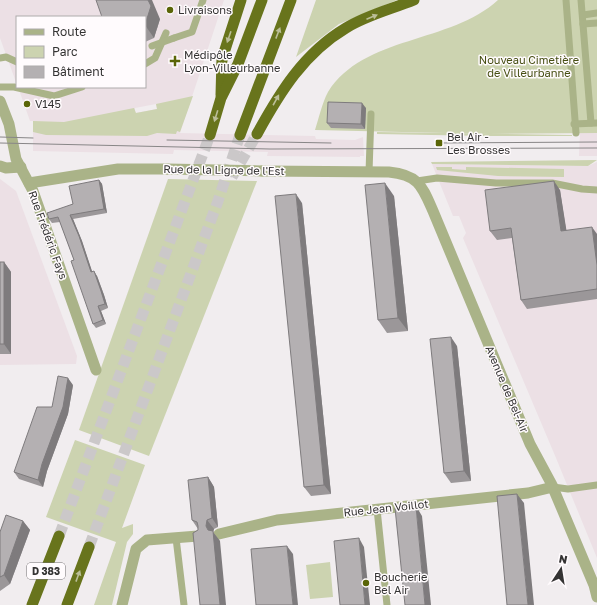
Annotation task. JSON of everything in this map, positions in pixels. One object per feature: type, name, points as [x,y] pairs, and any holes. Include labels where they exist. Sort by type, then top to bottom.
[{"type":"highway","points":[[221,98],[222,59],[242,0]]},
{"type":"highway","points":[[210,135],[221,98],[238,64],[262,0]]},
{"type":"highway","points":[[240,135],[290,0]]},
{"type":"highway","points":[[258,134],[279,95],[298,68],[320,46],[347,27],[414,0]]},
{"type":"highway","name":"D 383","points":[[32,605],[59,536]]},
{"type":"highway","name":"D 383","points":[[68,605],[89,547]]},
{"type":"street","name":"Rue Frédéric Fays","points":[[0,101],[9,124],[16,158],[30,183],[96,370]]},
{"type":"street","points":[[0,166],[6,168],[20,167]]},
{"type":"street","name":"Rue de la Ligne de l'Est","points":[[30,183],[118,169],[400,173],[417,180]]},
{"type":"street","name":"Avenue de Bel-Air","points":[[417,180],[433,212],[530,444],[544,466],[596,591]]},
{"type":"street","name":"Rue Jean Voillot","points":[[219,534],[276,520],[528,493],[553,487]]},
{"type":"street","points":[[122,605],[136,549],[147,540],[198,536]]},
{"type":"lane","points":[[148,47],[192,32],[203,0]]},
{"type":"lane","points":[[566,0],[574,124],[576,133]]},
{"type":"lane","points":[[574,124],[594,123],[594,110],[589,99],[581,0]]},
{"type":"lane","points":[[583,15],[597,13]]},
{"type":"lane","points":[[583,24],[597,24]]},
{"type":"lane","points":[[146,63],[155,58],[166,33]]},
{"type":"lane","points":[[0,58],[6,57],[16,62]]},
{"type":"lane","points":[[0,87],[16,87]]},
{"type":"lane","points":[[18,88],[54,96],[79,88]]},
{"type":"lane","points":[[589,99],[597,99]]},
{"type":"lane","points":[[369,172],[371,114]]},
{"type":"lane","points":[[417,180],[437,178],[496,184],[552,183],[582,189],[597,190]]},
{"type":"lane","points":[[553,487],[568,489],[597,485]]},
{"type":"lane","points":[[377,509],[387,605]]},
{"type":"lane","points":[[176,538],[184,605]]},
{"type":"shaded area","points":[[0,0],[224,0],[180,133],[315,136],[316,139],[355,140],[363,137],[364,156],[267,156],[268,152],[174,150],[173,154],[33,151],[33,121],[30,121],[18,88],[146,88],[146,16],[16,16],[16,82],[0,38]],"holes":[[[156,104],[157,109],[135,113],[135,108]]]},
{"type":"shaded area","points":[[580,133],[597,133],[597,156],[579,156]]},
{"type":"shaded area","points":[[597,162],[597,558],[463,238],[466,233],[459,216],[453,216],[432,164],[588,166]]},
{"type":"shaded area","points":[[0,179],[16,191],[77,356],[76,364],[0,365]]},
{"type":"green space","points":[[316,0],[397,0],[339,24],[296,57]]},
{"type":"green space","name":"Nouveau Cimetière de Villeurbanne","points":[[498,0],[597,0],[597,133],[489,134],[315,130],[328,92],[344,73],[363,60],[385,49],[456,25],[478,14]]},
{"type":"green space","points":[[193,96],[180,132],[177,131],[176,134],[157,133],[147,136],[46,135],[33,132],[33,121],[64,122],[134,108],[136,113],[157,109],[156,104]]},
{"type":"green space","points":[[377,132],[572,135],[572,136],[377,134]]},
{"type":"green space","points":[[597,160],[588,166],[432,164],[431,162]]},
{"type":"green space","points":[[436,167],[452,167],[452,169],[466,170],[466,167],[564,169],[564,177],[498,176],[437,170]]},
{"type":"green space","points":[[168,179],[257,181],[149,456],[79,430]]},
{"type":"green space","points":[[75,440],[145,465],[122,528],[133,524],[133,534],[127,542],[112,605],[94,605],[116,542],[46,517]]},
{"type":"green space","points":[[330,562],[333,597],[310,599],[306,565]]},
{"type":"building","points":[[96,0],[148,0],[151,6],[146,22],[146,16],[102,16]]},
{"type":"building","points":[[328,102],[362,103],[361,124],[327,123]]},
{"type":"building","points":[[99,180],[104,209],[70,215],[91,272],[94,271],[105,304],[98,306],[103,320],[93,324],[71,261],[74,260],[58,217],[49,219],[47,213],[73,204],[69,186]]},
{"type":"building","points":[[554,181],[561,231],[592,227],[597,265],[597,289],[521,300],[511,228],[490,231],[485,190]]},
{"type":"building","points":[[385,183],[398,318],[378,320],[365,185]]},
{"type":"building","points":[[296,194],[324,485],[304,487],[275,196]]},
{"type":"building","points":[[0,262],[4,262],[4,344],[0,344]]},
{"type":"building","points":[[451,337],[464,471],[444,473],[430,339]]},
{"type":"building","points":[[58,376],[68,378],[63,407],[42,464],[38,480],[14,472],[37,407],[52,407]]},
{"type":"building","points":[[208,477],[212,518],[207,520],[206,526],[208,530],[213,531],[220,605],[200,605],[193,533],[198,530],[198,526],[197,522],[192,520],[188,480]]},
{"type":"building","points":[[517,494],[528,605],[507,605],[497,496]]},
{"type":"building","points":[[416,506],[425,605],[405,605],[395,508]]},
{"type":"building","points":[[6,515],[23,521],[4,575],[0,577],[0,532]]},
{"type":"building","points":[[359,538],[365,605],[340,605],[334,541]]},
{"type":"building","points":[[287,546],[293,605],[256,605],[251,549]]},
{"type":"tunnel","points":[[232,177],[257,134]]},
{"type":"tunnel","points":[[59,536],[210,135]]},
{"type":"tunnel","points":[[89,547],[218,201],[240,135]]},
{"type":"tram line","points":[[0,137],[33,138]]},
{"type":"tram line","points":[[167,140],[331,143]]},
{"type":"tram line","points":[[437,143],[597,142]]},
{"type":"tram line","points":[[0,143],[270,149],[597,148]]},
{"type":"place","name":"Livraisons","points":[[170,10]]},
{"type":"place","name":"Médipôle Lyon-Villeurbanne","points":[[175,61]]},
{"type":"place","name":"V145","points":[[27,104]]},
{"type":"place","name":"Bel Air - Les Brosses","points":[[439,143]]},
{"type":"place","name":"Boucherie Bel Air","points":[[366,583]]}]
